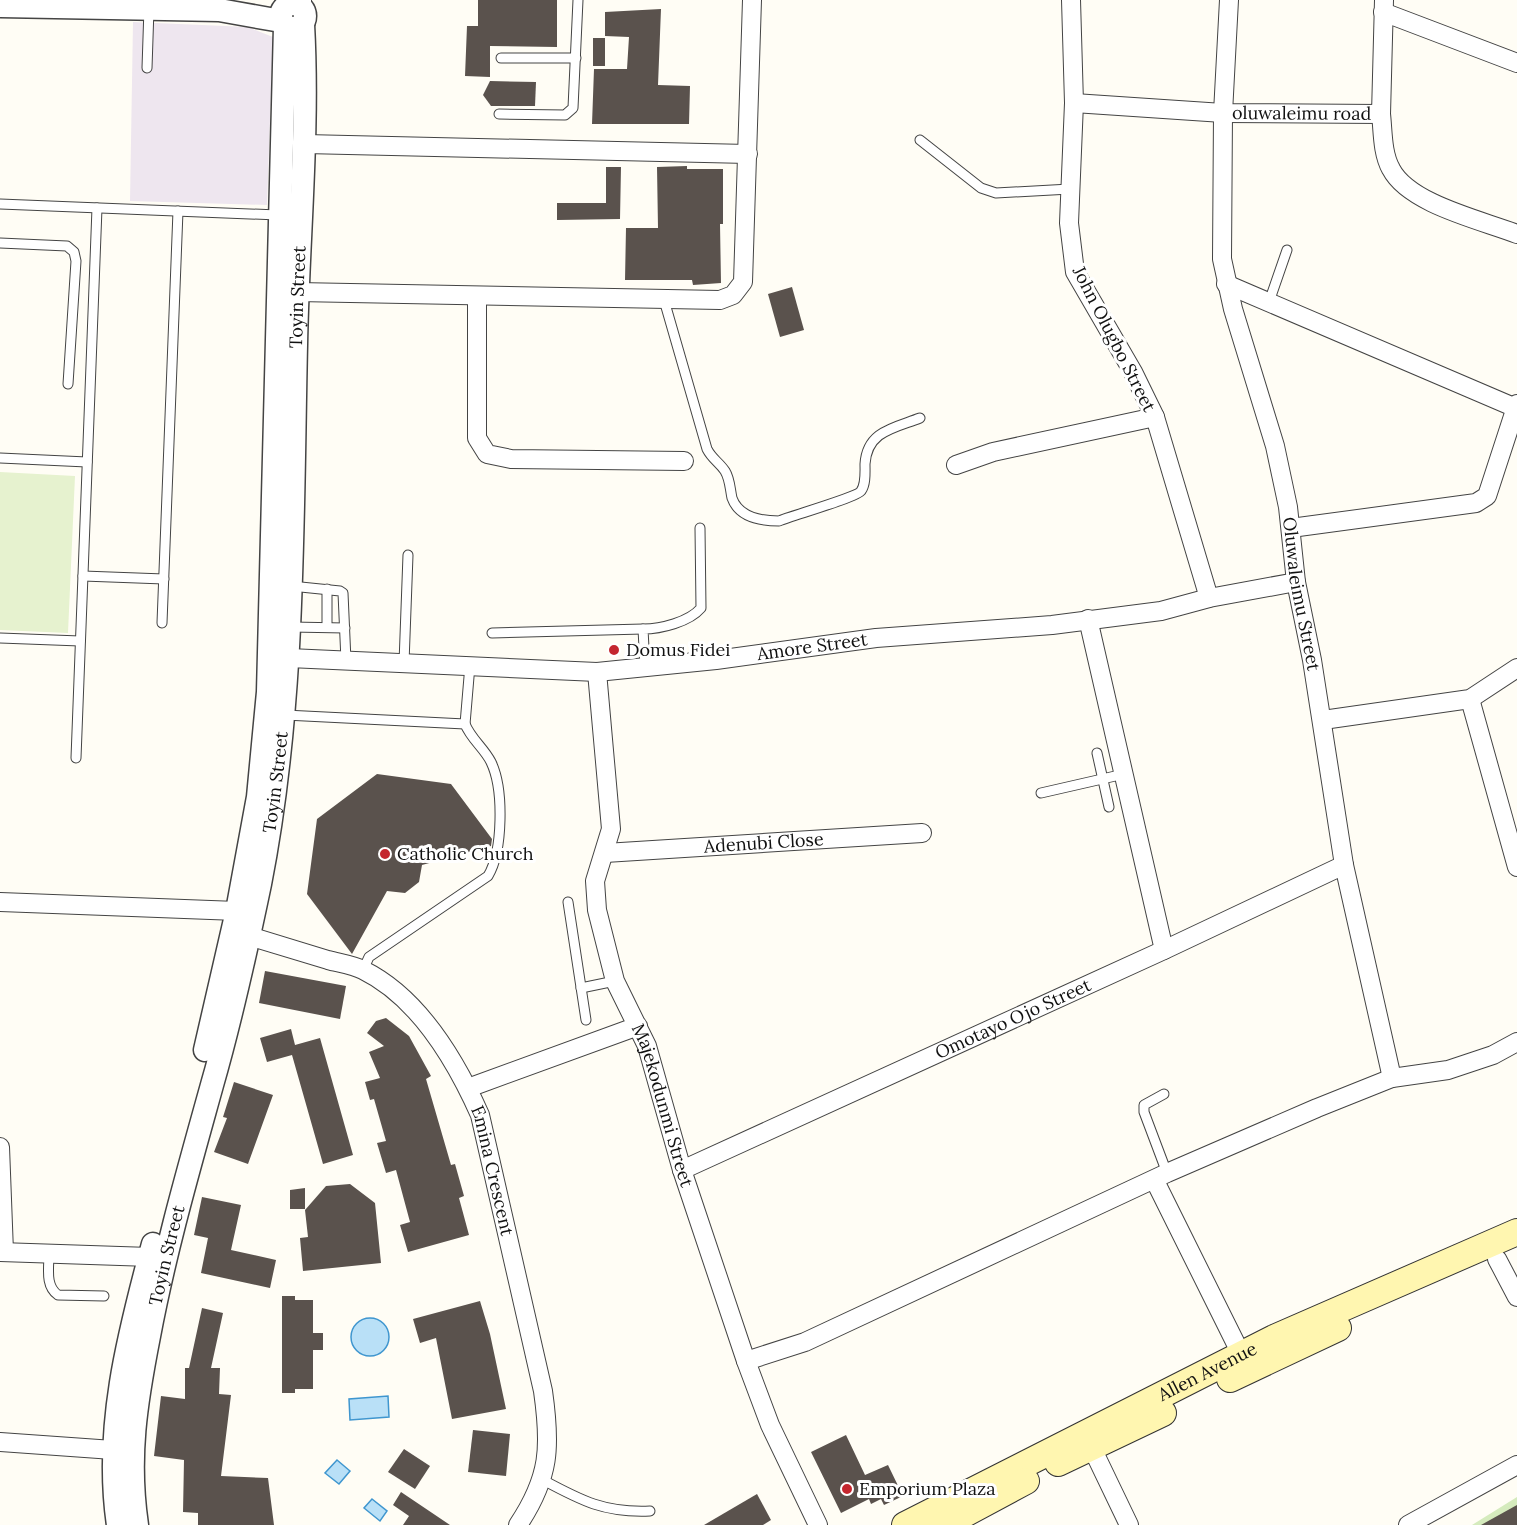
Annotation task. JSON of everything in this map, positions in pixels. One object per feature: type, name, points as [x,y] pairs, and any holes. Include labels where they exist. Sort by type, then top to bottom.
[{"type":"main road","name":"Allen Avenue","points":[[904,1525],[1241,1354],[1517,1232]]},
{"type":"main road","name":"Allen Avenue","points":[[944,1525],[1062,1461],[1259,1365],[1507,1255]]},
{"type":"street","points":[[251,0],[293,11]]},
{"type":"street","points":[[297,292],[477,298],[664,300],[720,300],[733,295],[743,282],[753,0]]},
{"type":"street","name":"John Olugbo Street","points":[[1071,0],[1074,103],[1070,245],[1075,272],[1133,372],[1155,417],[1209,598]]},
{"type":"street","name":"oluwaleimu road","points":[[1229,0],[1223,113],[1381,114],[1383,6]]},
{"type":"street","points":[[0,6],[293,11]]},
{"type":"street","points":[[1383,6],[1517,63]]},
{"type":"street","name":"Toyin Street","points":[[137,1525],[131,1463],[134,1412],[179,1201],[213,1082],[249,936],[275,799],[285,715],[290,627],[297,292],[305,144],[293,11]]},
{"type":"street","name":"Toyin Street","points":[[118,1525],[113,1450],[125,1361],[198,1078],[237,911],[258,797],[268,692],[278,215],[293,11]]},
{"type":"street","points":[[1074,103],[1223,113]]},
{"type":"street","name":"Oluwaleimu Street","points":[[1223,113],[1222,259],[1226,284],[1275,446],[1291,528],[1296,582],[1323,720],[1344,865],[1392,1078]]},
{"type":"street","points":[[1381,114],[1390,168],[1409,189],[1426,200],[1517,234]]},
{"type":"street","points":[[305,144],[748,154]]},
{"type":"street","points":[[1226,284],[1516,406],[1487,496],[1476,503],[1291,528]]},
{"type":"street","points":[[477,298],[477,438],[487,454],[511,459],[684,460]]},
{"type":"street","points":[[956,465],[993,452],[1155,417]]},
{"type":"street","name":"Amore Street","points":[[289,658],[597,672],[716,660],[876,638],[1052,625],[1161,611],[1209,598],[1296,582]]},
{"type":"street","points":[[1088,619],[1164,950]]},
{"type":"street","points":[[1323,720],[1470,699],[1517,668]]},
{"type":"street","name":"Majekodunmi Street","points":[[597,672],[611,829],[595,880],[597,910],[615,981],[647,1046],[682,1170],[746,1361],[770,1425],[818,1525]]},
{"type":"street","points":[[1470,699],[1514,846],[1517,867]]},
{"type":"street","name":"Adenubi Close","points":[[605,853],[922,833]]},
{"type":"street","name":"Omotayo Ojo Street","points":[[682,1170],[1164,950],[1344,865]]},
{"type":"street","points":[[0,902],[237,911]]},
{"type":"street","name":"Emina Crescent","points":[[249,936],[363,970],[406,1000],[447,1053],[468,1088],[480,1114],[543,1391],[548,1423],[543,1480],[536,1499],[518,1525]]},
{"type":"street","points":[[468,1088],[638,1026]]},
{"type":"street","points":[[746,1361],[816,1337],[1161,1177],[1392,1078],[1448,1070],[1493,1054],[1517,1042]]},
{"type":"street","points":[[0,1147],[2,1252],[150,1257]]},
{"type":"street","points":[[1161,1177],[1241,1354]]},
{"type":"street","points":[[1507,1255],[1517,1297]]},
{"type":"street","points":[[0,1443],[113,1450]]},
{"type":"street","points":[[1092,1448],[1129,1525]]},
{"type":"street","points":[[1408,1525],[1517,1465]]},
{"type":"lane","points":[[499,114],[566,115],[573,108],[578,0]]},
{"type":"lane","points":[[147,68],[149,8]]},
{"type":"lane","points":[[501,58],[576,58]]},
{"type":"lane","points":[[920,140],[981,188],[996,193],[1070,189]]},
{"type":"lane","points":[[0,204],[278,215]]},
{"type":"lane","points":[[76,758],[97,208]]},
{"type":"lane","points":[[162,623],[178,211]]},
{"type":"lane","points":[[0,243],[67,246],[74,252],[76,261],[68,384]]},
{"type":"lane","points":[[1269,302],[1287,250]]},
{"type":"lane","points":[[664,300],[707,449],[712,459],[724,470],[733,500],[744,514],[768,521],[779,520],[856,496],[864,484],[866,454],[870,442],[880,434],[920,418]]},
{"type":"lane","points":[[0,458],[87,462]]},
{"type":"lane","points":[[492,633],[657,628],[690,616],[701,608],[700,528]]},
{"type":"lane","points":[[404,663],[408,555]]},
{"type":"lane","points":[[83,576],[164,579]]},
{"type":"lane","points":[[291,586],[343,593],[346,661]]},
{"type":"lane","points":[[327,590],[327,627]]},
{"type":"lane","points":[[290,627],[345,628]]},
{"type":"lane","points":[[643,628],[645,667]]},
{"type":"lane","points":[[0,638],[81,641]]},
{"type":"lane","points":[[363,970],[369,957],[488,876],[495,863],[500,824],[497,781],[486,752],[470,736],[465,724],[470,665]]},
{"type":"lane","points":[[285,715],[465,724]]},
{"type":"lane","points":[[1097,753],[1109,807]]},
{"type":"lane","points":[[1041,793],[1124,774]]},
{"type":"lane","points":[[568,902],[586,1020]]},
{"type":"lane","points":[[581,988],[615,981]]},
{"type":"lane","points":[[1161,1177],[1144,1105],[1164,1094]]},
{"type":"lane","points":[[49,1254],[49,1284],[52,1291],[58,1294],[104,1296]]},
{"type":"lane","points":[[543,1480],[598,1507],[622,1512],[650,1511]]},
{"type":"shaded area","points":[[133,22],[248,27],[273,37],[267,205],[130,201]]},
{"type":"green space","points":[[0,472],[75,476],[68,633],[0,630]]},
{"type":"green space","points":[[1517,1497],[1517,1525],[1472,1525]]},
{"type":"water","points":[[370,1318],[384,1323],[389,1337],[384,1351],[370,1356],[356,1351],[351,1337],[356,1323]]},
{"type":"water","points":[[388,1396],[389,1417],[350,1420],[349,1399]]},
{"type":"water","points":[[337,1460],[350,1471],[339,1484],[325,1473]]},
{"type":"water","points":[[372,1499],[387,1511],[380,1521],[364,1508]]},
{"type":"building","points":[[478,0],[557,0],[557,47],[490,46],[490,77],[465,76],[467,26],[478,26]]},
{"type":"building","points":[[661,9],[658,85],[690,86],[689,124],[592,124],[594,69],[627,69],[629,37],[605,36],[605,12]]},
{"type":"building","points":[[593,38],[605,38],[605,66],[593,66]]},
{"type":"building","points":[[490,81],[536,82],[535,106],[491,106],[483,95]]},
{"type":"building","points":[[687,166],[687,169],[723,169],[723,224],[720,224],[721,283],[693,285],[692,280],[625,280],[626,228],[658,228],[657,167]]},
{"type":"building","points":[[606,167],[621,167],[620,219],[557,220],[557,203],[606,203]]},
{"type":"building","points":[[792,287],[804,330],[780,337],[768,294]]},
{"type":"building","name":"Catholic Church","points":[[377,774],[451,784],[492,839],[491,846],[422,865],[419,882],[405,893],[387,891],[352,954],[307,894],[317,819]]},
{"type":"building","points":[[265,971],[346,986],[340,1019],[259,1003]]},
{"type":"building","points":[[386,1018],[409,1036],[431,1076],[426,1079],[451,1165],[455,1164],[464,1196],[459,1198],[469,1235],[408,1252],[400,1225],[410,1222],[396,1170],[386,1173],[377,1143],[386,1141],[374,1099],[370,1100],[365,1082],[380,1078],[369,1052],[384,1046],[367,1033],[376,1021]]},
{"type":"building","points":[[291,1029],[295,1045],[320,1038],[353,1155],[323,1164],[292,1055],[267,1062],[260,1038]]},
{"type":"building","points":[[234,1082],[273,1095],[248,1164],[214,1152],[227,1118],[223,1117]]},
{"type":"building","points":[[350,1184],[375,1203],[381,1263],[303,1271],[300,1238],[308,1237],[305,1210],[326,1186]]},
{"type":"building","points":[[305,1188],[305,1209],[290,1209],[290,1190]]},
{"type":"building","points":[[202,1197],[241,1205],[231,1250],[276,1260],[270,1288],[201,1273],[208,1238],[194,1235]]},
{"type":"building","points":[[282,1296],[295,1296],[295,1300],[313,1300],[313,1333],[323,1333],[323,1350],[313,1350],[313,1389],[295,1389],[295,1393],[282,1393]]},
{"type":"building","points":[[480,1301],[490,1334],[506,1409],[452,1419],[436,1338],[420,1343],[413,1319]]},
{"type":"building","points":[[202,1308],[223,1313],[211,1368],[220,1368],[219,1394],[231,1395],[221,1476],[268,1478],[274,1525],[198,1525],[198,1513],[183,1512],[184,1460],[154,1456],[161,1396],[185,1399],[185,1368],[189,1368]]},
{"type":"building","points":[[473,1430],[510,1434],[506,1476],[468,1472]]},
{"type":"building","points":[[846,1435],[865,1475],[888,1465],[903,1496],[884,1505],[881,1499],[871,1504],[869,1499],[841,1513],[811,1452]]},
{"type":"building","points":[[404,1449],[430,1466],[415,1489],[388,1472]]},
{"type":"building","points":[[401,1492],[450,1525],[403,1525],[409,1516],[393,1505]]},
{"type":"building","points":[[757,1494],[771,1520],[763,1525],[704,1525]]},
{"type":"building","points":[[1517,1505],[1517,1525],[1481,1525]]},
{"type":"place","name":"Domus Fidei","points":[[614,650]]},
{"type":"place","name":"Catholic Church","points":[[385,854]]},
{"type":"place","name":"Emporium Plaza","points":[[847,1489]]}]
